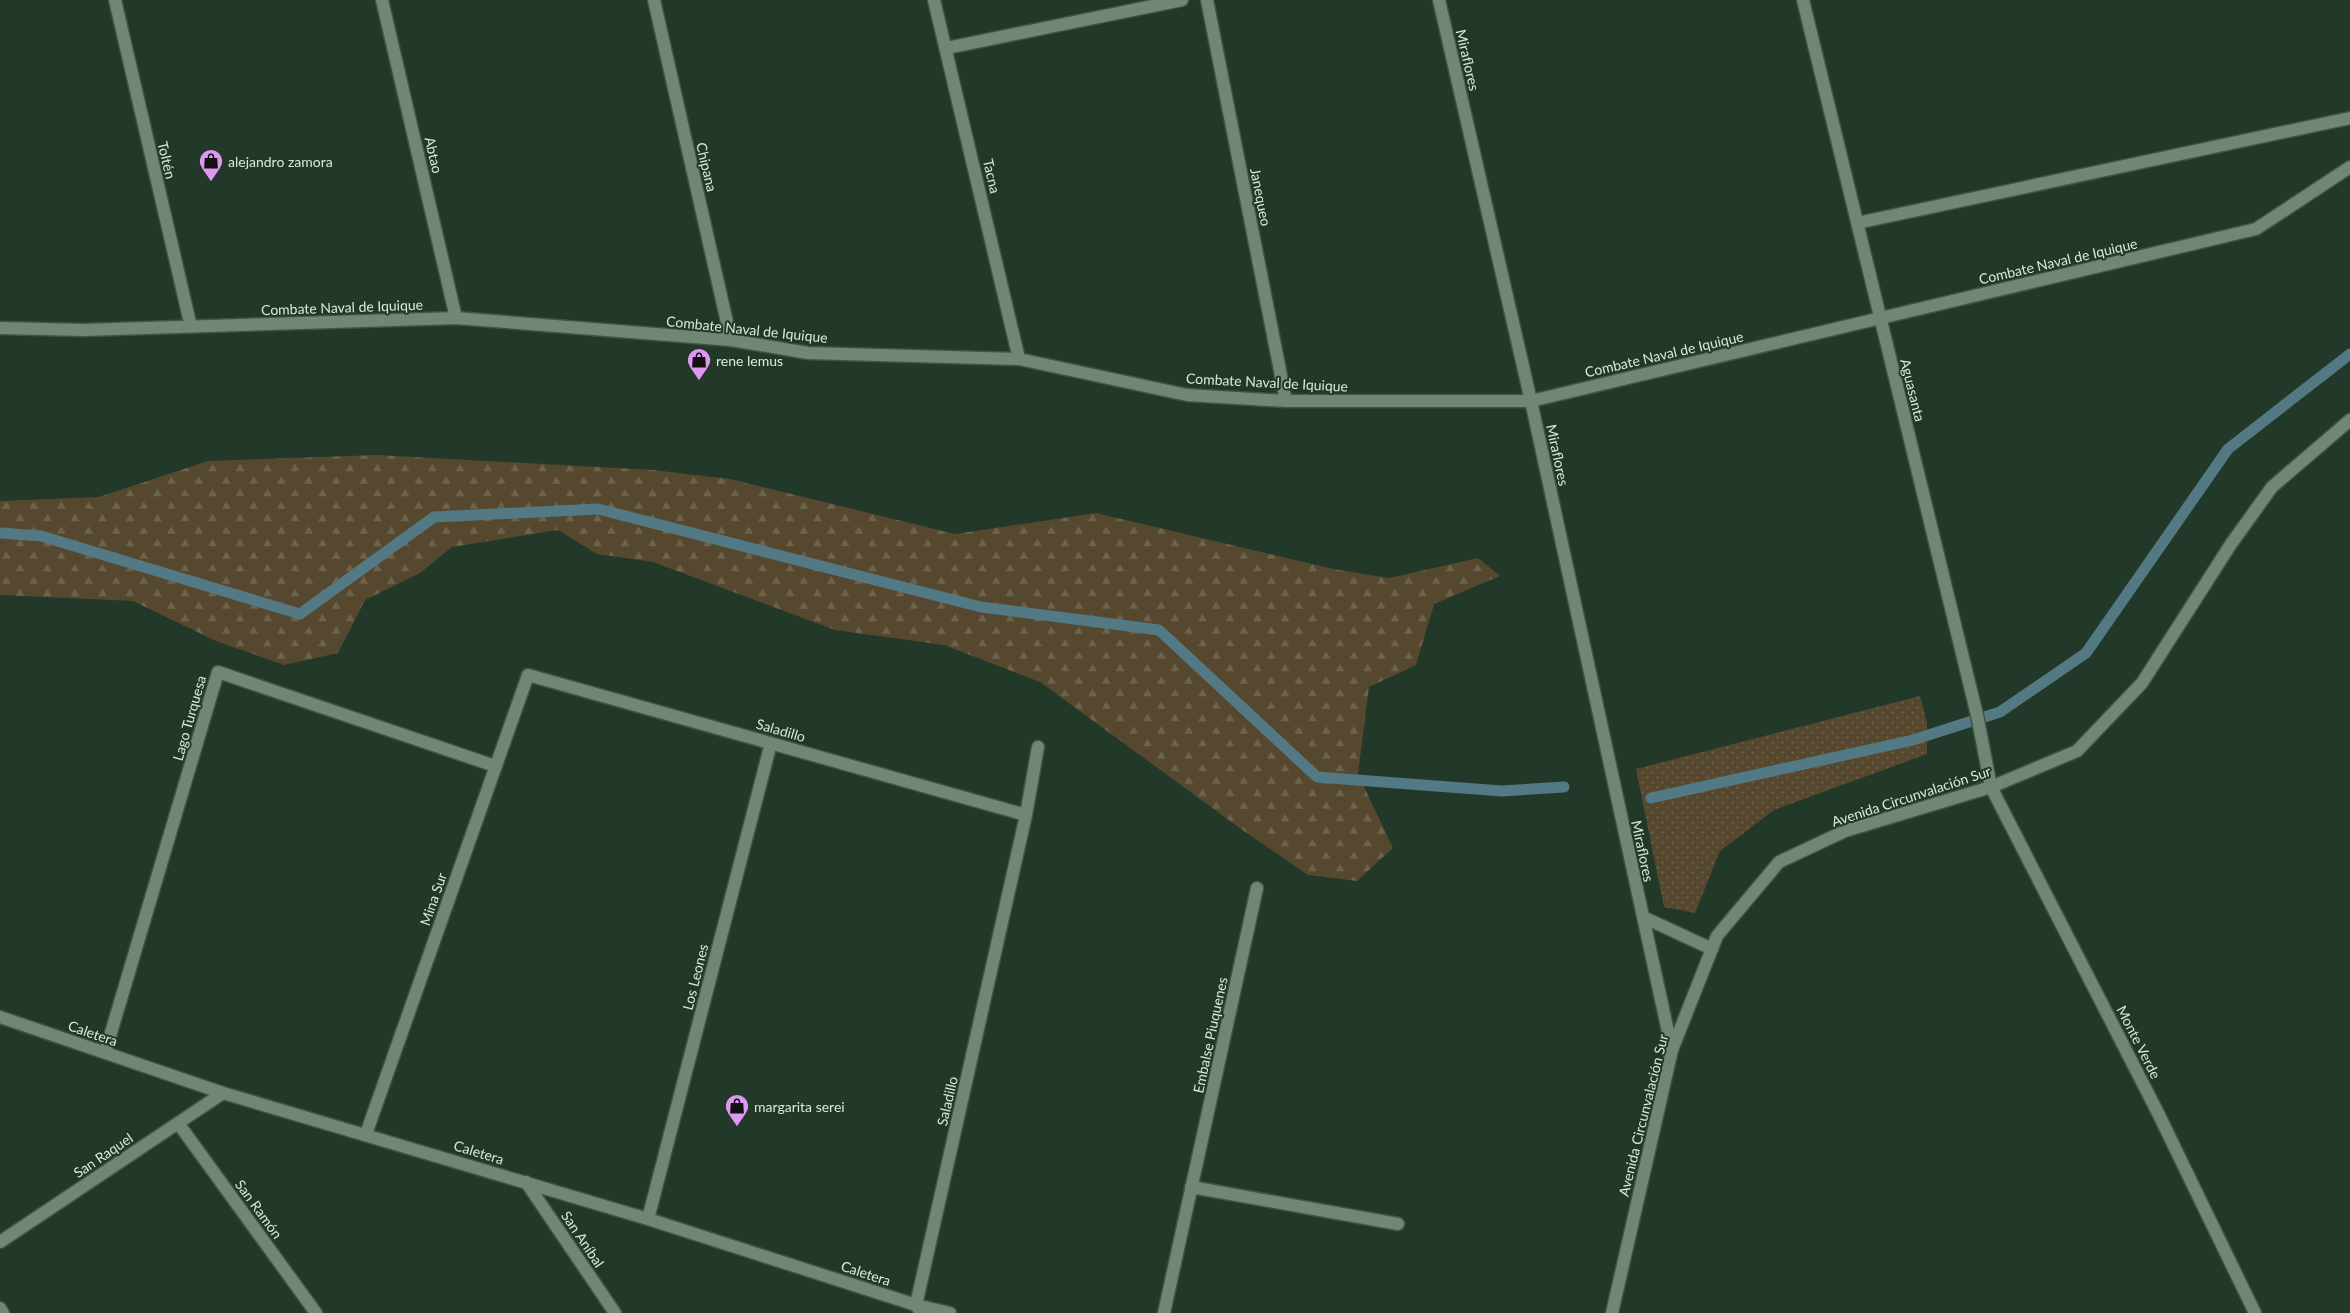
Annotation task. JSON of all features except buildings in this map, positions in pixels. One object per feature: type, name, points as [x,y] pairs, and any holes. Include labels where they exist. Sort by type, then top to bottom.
[{"type":"street","name":"Toltén","points":[[115,0],[191,327]]},
{"type":"street","name":"Abtao","points":[[382,0],[456,318]]},
{"type":"street","name":"Chipana","points":[[654,0],[731,340]]},
{"type":"street","name":"Tacna","points":[[934,0],[947,48],[1019,359]]},
{"type":"street","points":[[947,48],[1182,0]]},
{"type":"street","name":"Janequeo","points":[[1207,0],[1286,401]]},
{"type":"street","name":"Miraflores","points":[[1439,0],[1531,401],[1672,1050]]},
{"type":"street","name":"Aguasanta","points":[[1803,0],[1972,694],[1991,787]]},
{"type":"street","points":[[1857,223],[2350,118]]},
{"type":"street","name":"Combate Naval de Iquique","points":[[0,328],[83,330],[456,318],[731,340],[808,353],[1019,359],[1187,395],[1286,401],[1531,401],[2256,230],[2350,167]]},
{"type":"street","name":"Avenida Circunvalación Sur","points":[[1612,1313],[1672,1050],[1717,936],[1779,862],[1844,831],[1991,787],[2076,750],[2142,684],[2231,544],[2272,487],[2350,420]]},
{"type":"street","name":"Lago Turquesa","points":[[106,1053],[218,672],[496,766]]},
{"type":"street","name":"Saladillo","points":[[528,674],[1026,815]]},
{"type":"street","name":"Mina Sur","points":[[366,1134],[528,674]]},
{"type":"street","name":"Los Leones","points":[[648,1219],[771,743]]},
{"type":"street","name":"Saladillo","points":[[918,1309],[1026,815],[1038,748]]},
{"type":"street","name":"Monte Verde","points":[[1991,787],[2158,1112],[2255,1313]]},
{"type":"street","name":"Embalse Piuquenes","points":[[1164,1313],[1257,888]]},
{"type":"street","points":[[1642,917],[1712,949]]},
{"type":"street","name":"Caletera","points":[[0,1017],[223,1092],[648,1219],[918,1309],[950,1313]]},
{"type":"street","name":"San Raquel","points":[[0,1242],[223,1092]]},
{"type":"street","name":"San Ramón","points":[[178,1123],[316,1313]]},
{"type":"street","name":"San Aníbal","points":[[526,1182],[615,1313]]},
{"type":"street","points":[[1192,1187],[1398,1224]]},
{"type":"street","points":[[0,1308],[3,1313]]},
{"type":"green space","points":[[377,455],[653,470],[730,479],[955,534],[1096,513],[1333,569],[1389,578],[1478,558],[1500,576],[1434,604],[1416,665],[1369,687],[1358,774],[1393,848],[1357,881],[1308,875],[1241,829],[1040,682],[944,645],[835,630],[653,562],[597,554],[558,530],[452,547],[420,573],[365,600],[338,653],[284,665],[216,641],[133,601],[0,595],[0,501],[99,497],[208,461]]},
{"type":"green space","points":[[1920,696],[1927,722],[1927,754],[1774,810],[1720,851],[1695,913],[1664,907],[1636,769]]},
{"type":"waterway","points":[[1651,798],[1913,740],[2000,712],[2086,653],[2228,449],[2350,354]]},
{"type":"waterway","points":[[0,533],[41,536],[300,614],[434,517],[598,509],[981,607],[1159,630],[1317,777],[1502,791],[1564,787]]},
{"type":"place","name":"alejandro zamora","points":[[211,182]]},
{"type":"place","name":"rene lemus","points":[[699,381]]},
{"type":"place","name":"margarita serei","points":[[737,1127]]}]
